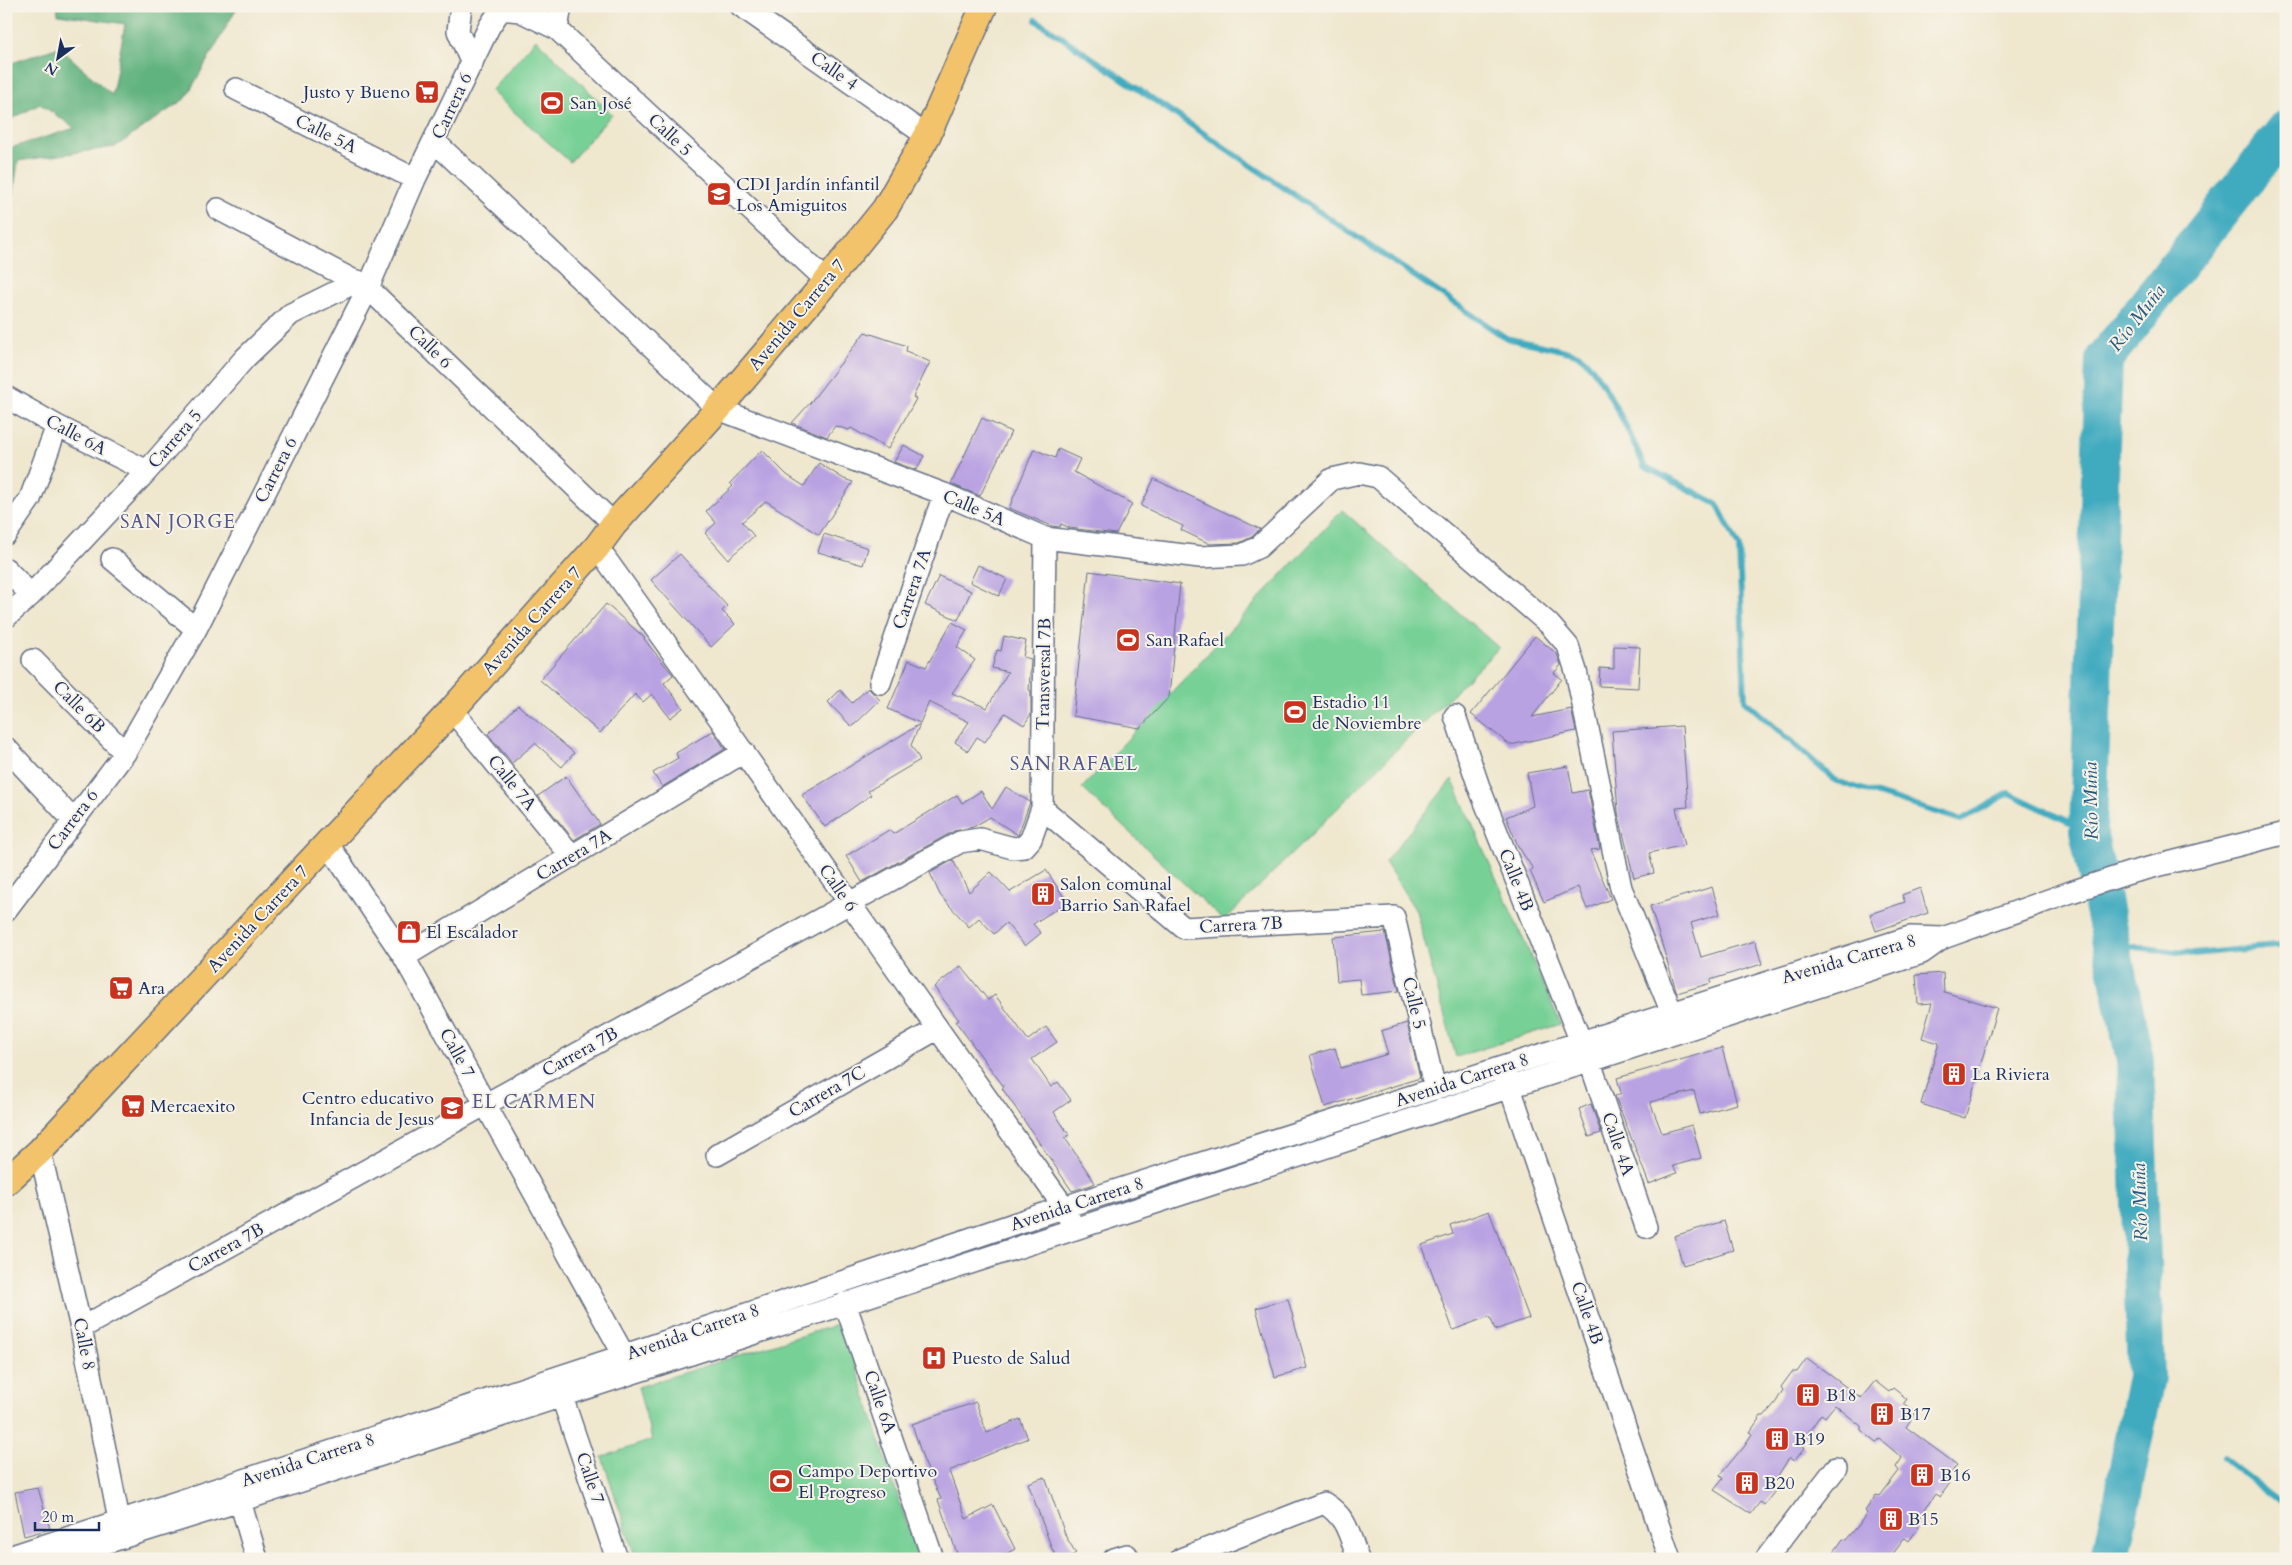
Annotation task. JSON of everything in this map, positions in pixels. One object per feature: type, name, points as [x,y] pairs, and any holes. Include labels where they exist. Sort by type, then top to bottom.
[{"type":"main road","name":"Avenida Carrera 7","points":[[6,1182],[40,1151],[452,710],[597,548],[614,524],[718,409],[827,281],[885,209],[927,136],[984,6]]},
{"type":"street","points":[[461,6],[458,32],[472,64]]},
{"type":"street","points":[[557,29],[561,6]]},
{"type":"street","name":"Calle 4","points":[[741,6],[927,136]]},
{"type":"street","name":"Carrera 6","points":[[7,908],[125,753],[196,629],[363,284],[435,142],[489,27],[501,8]]},
{"type":"street","name":"Calle 5","points":[[501,8],[520,11],[557,29],[827,281]]},
{"type":"street","name":"Calle 5A","points":[[236,90],[416,179]]},
{"type":"street","points":[[435,142],[718,409]]},
{"type":"street","name":"Calle 6","points":[[218,209],[363,284],[614,524]]},
{"type":"street","name":"Carrera 5","points":[[6,617],[31,595],[147,472],[245,358],[291,314],[363,284]]},
{"type":"street","name":"Calle 6A","points":[[6,396],[57,426],[147,472]]},
{"type":"street","name":"Calle 5A","points":[[718,409],[944,494],[1045,538],[1200,557],[1242,554],[1259,547],[1332,479],[1358,473],[1378,477],[1548,624],[1568,646],[1576,672],[1621,888],[1672,1013]]},
{"type":"street","points":[[6,534],[30,499],[57,426]]},
{"type":"street","name":"Carrera 7A","points":[[880,684],[944,494]]},
{"type":"street","name":"Transversal 7B","points":[[1031,839],[1042,808],[1045,538]]},
{"type":"street","name":"Calle 6","points":[[597,548],[744,752],[849,905],[1064,1208],[1075,1230]]},
{"type":"street","points":[[112,559],[196,629]]},
{"type":"street","points":[[6,568],[31,595]]},
{"type":"street","name":"Calle 6B","points":[[33,660],[125,753]]},
{"type":"street","name":"Calle 7A","points":[[452,710],[572,857]]},
{"type":"street","name":"Calle 4B","points":[[1455,716],[1479,787],[1582,1042]]},
{"type":"street","points":[[6,748],[73,820]]},
{"type":"street","name":"Carrera 7A","points":[[404,957],[744,752]]},
{"type":"street","name":"Carrera 7B","points":[[1042,808],[1184,928],[1394,917]]},
{"type":"street","points":[[1943,938],[2129,873],[2286,833]]},
{"type":"street","name":"Carrera 7B","points":[[82,1328],[960,842],[980,839],[1014,848],[1024,847],[1031,839]]},
{"type":"street","name":"Calle 7","points":[[328,844],[404,957],[629,1364]]},
{"type":"street","name":"Calle 5","points":[[1394,917],[1435,1089]]},
{"type":"street","name":"Avenida Carrera 8","points":[[54,1559],[120,1530],[629,1364],[1064,1208],[1910,937],[1943,938]]},
{"type":"street","name":"Avenida Carrera 8","points":[[6,1558],[240,1502],[562,1397],[629,1364],[846,1303],[1075,1230],[1922,954],[1943,938]]},
{"type":"street","name":"Carrera 7C","points":[[717,1155],[937,1029]]},
{"type":"street","name":"Calle 4A","points":[[1590,1062],[1646,1227]]},
{"type":"street","name":"Calle 4B","points":[[1503,1068],[1670,1559]]},
{"type":"street","name":"Calle 8","points":[[40,1151],[82,1328],[120,1530]]},
{"type":"street","name":"Calle 6A","points":[[846,1303],[933,1559]]},
{"type":"street","name":"Calle 7","points":[[562,1397],[617,1559]]},
{"type":"street","points":[[1766,1559],[1836,1468]]},
{"type":"street","points":[[240,1502],[257,1559]]},
{"type":"street","points":[[1181,1559],[1324,1502],[1337,1511],[1346,1527],[1358,1559]]},
{"type":"green space","points":[[57,6],[238,6],[186,98],[115,147],[18,161],[13,198],[6,208],[6,155],[10,148],[75,128],[40,104],[6,122],[6,61],[9,64],[59,47],[112,95],[125,24],[58,14]]},
{"type":"green space","name":"San José","points":[[536,39],[612,114],[570,162],[491,91]]},
{"type":"green space","name":"Estadio 11 de Noviembre","points":[[1342,510],[1499,648],[1224,921],[1082,788]]},
{"type":"green space","points":[[1452,779],[1561,1024],[1456,1057],[1416,911],[1385,862]]},
{"type":"green space","name":"Campo Deportivo El Progreso","points":[[842,1323],[918,1559],[636,1559],[602,1457],[652,1440],[638,1387]]},
{"type":"building","points":[[865,332],[907,346],[906,351],[930,362],[913,397],[916,399],[888,449],[851,428],[849,430],[835,426],[827,437],[792,423],[810,403]]},
{"type":"building","points":[[982,418],[1011,432],[980,496],[951,484]]},
{"type":"building","points":[[904,445],[924,456],[916,470],[894,462]]},
{"type":"building","points":[[1034,449],[1055,458],[1058,449],[1080,459],[1074,472],[1132,504],[1116,534],[1070,528],[1061,524],[1060,527],[1052,526],[1009,508]]},
{"type":"building","points":[[762,450],[787,475],[804,486],[819,463],[844,479],[853,482],[819,535],[766,501],[742,522],[754,536],[728,559],[705,533],[716,523],[706,511],[733,486],[730,483]]},
{"type":"building","points":[[1154,479],[1260,529],[1252,537],[1239,543],[1210,544],[1181,530],[1183,526],[1141,506]]},
{"type":"building","points":[[824,534],[868,548],[863,565],[818,552]]},
{"type":"building","points":[[680,554],[727,606],[722,611],[735,624],[711,647],[651,580]]},
{"type":"building","points":[[978,565],[1007,579],[999,596],[970,582]]},
{"type":"building","name":"San Rafael","points":[[1089,571],[1180,584],[1169,697],[1140,728],[1073,716]]},
{"type":"building","points":[[939,576],[971,591],[958,620],[925,605]]},
{"type":"building","points":[[606,604],[645,638],[673,675],[664,683],[683,708],[670,718],[652,694],[643,702],[635,694],[600,733],[540,680]]},
{"type":"building","points":[[952,622],[967,630],[957,647],[975,660],[952,693],[987,708],[1008,672],[992,668],[997,650],[1001,651],[1004,636],[1026,641],[1023,657],[1031,659],[1029,690],[1031,691],[1031,714],[1024,725],[1005,713],[985,742],[977,737],[968,751],[955,742],[969,722],[929,702],[920,723],[888,709],[909,660],[926,667]]},
{"type":"building","points":[[1535,636],[1557,654],[1561,665],[1554,673],[1562,679],[1532,717],[1571,709],[1576,731],[1510,745],[1471,714]]},
{"type":"building","points":[[1614,646],[1640,647],[1638,688],[1599,686],[1600,668],[1614,669]]},
{"type":"building","points":[[868,688],[880,700],[852,727],[828,702],[840,690],[852,703]]},
{"type":"building","points":[[518,705],[574,753],[562,767],[535,743],[512,763],[488,734]]},
{"type":"building","points":[[920,724],[911,745],[920,760],[868,791],[871,795],[825,827],[802,795]]},
{"type":"building","points":[[1682,726],[1688,807],[1676,808],[1685,845],[1649,853],[1654,873],[1634,878],[1618,812],[1612,731]]},
{"type":"building","points":[[713,731],[725,749],[662,787],[653,773],[678,758],[676,753]]},
{"type":"building","points":[[1568,766],[1573,793],[1588,790],[1600,849],[1590,850],[1611,899],[1587,909],[1578,887],[1544,902],[1530,871],[1533,869],[1518,846],[1506,817],[1533,806],[1527,773]]},
{"type":"building","points":[[566,776],[600,824],[574,840],[538,796]]},
{"type":"building","points":[[1006,787],[1030,802],[1018,835],[990,817],[973,827],[954,831],[862,882],[846,856],[889,830],[893,834],[957,795],[962,803],[981,791],[992,809]]},
{"type":"building","points":[[953,860],[969,892],[991,872],[1010,892],[1046,870],[1067,902],[1033,924],[1041,933],[1025,946],[1006,923],[994,934],[979,918],[969,927],[940,895],[930,873]]},
{"type":"building","points":[[1712,887],[1720,914],[1691,923],[1701,957],[1755,941],[1762,964],[1710,980],[1711,983],[1677,993],[1650,906]]},
{"type":"building","points":[[1920,888],[1928,913],[1876,931],[1870,914],[1905,902],[1902,895]]},
{"type":"building","points":[[1385,932],[1399,991],[1361,995],[1359,979],[1337,981],[1333,937]]},
{"type":"building","points":[[961,966],[988,1000],[995,995],[1028,1040],[1046,1027],[1057,1042],[1032,1059],[1051,1087],[1058,1082],[1071,1100],[1054,1112],[1069,1135],[1065,1138],[1095,1183],[1072,1191],[1002,1088],[1004,1087],[956,1022],[959,1020],[934,987]]},
{"type":"building","name":"La Riviera","points":[[1943,973],[1944,992],[1997,1008],[1965,1118],[1921,1104],[1939,1043],[1922,1038],[1932,1003],[1918,1004],[1916,975]]},
{"type":"building","points":[[1407,1023],[1420,1078],[1325,1107],[1310,1055],[1335,1048],[1341,1068],[1388,1054],[1381,1031]]},
{"type":"building","points":[[1722,1048],[1737,1104],[1700,1114],[1694,1091],[1650,1102],[1662,1133],[1692,1125],[1701,1158],[1673,1166],[1677,1173],[1649,1184],[1615,1096],[1621,1093],[1617,1078]]},
{"type":"building","points":[[1591,1104],[1601,1133],[1589,1137],[1579,1109]]},
{"type":"building","points":[[1489,1211],[1529,1318],[1495,1330],[1490,1316],[1453,1330],[1422,1245],[1453,1234],[1450,1225]]},
{"type":"building","points":[[1724,1221],[1733,1250],[1683,1265],[1674,1236]]},
{"type":"building","points":[[1288,1299],[1307,1368],[1275,1377],[1256,1308]]},
{"type":"building","points":[[1807,1358],[1861,1398],[1875,1381],[1889,1392],[1893,1388],[1907,1399],[1904,1403],[1916,1412],[1906,1427],[1957,1465],[1946,1480],[1950,1483],[1940,1497],[1935,1494],[1916,1523],[1919,1527],[1909,1541],[1905,1538],[1889,1559],[1829,1559],[1843,1539],[1846,1540],[1858,1526],[1876,1495],[1880,1496],[1899,1471],[1896,1467],[1902,1458],[1880,1439],[1876,1442],[1861,1430],[1861,1426],[1835,1405],[1825,1417],[1821,1414],[1801,1443],[1805,1448],[1794,1461],[1789,1458],[1771,1487],[1775,1491],[1764,1505],[1760,1502],[1751,1514],[1714,1490],[1723,1479],[1720,1475],[1744,1446],[1752,1434],[1750,1432],[1761,1416],[1764,1416],[1776,1402],[1783,1390],[1781,1387],[1792,1372],[1797,1372]]},
{"type":"building","points":[[976,1402],[987,1433],[1020,1419],[1028,1438],[949,1471],[966,1519],[993,1505],[1015,1549],[997,1559],[959,1559],[938,1500],[941,1499],[923,1459],[912,1424]]},
{"type":"building","points":[[1045,1477],[1066,1537],[1076,1553],[1067,1559],[1058,1559],[1052,1549],[1028,1483]]},
{"type":"building","points":[[38,1488],[50,1529],[24,1536],[15,1492]]},
{"type":"waterway","points":[[1036,20],[1506,338],[1571,352],[1586,361],[1615,406],[1644,466],[1717,504],[1739,547],[1745,701],[1836,781],[1961,820],[2009,793],[2088,831]]},
{"type":"waterway","name":"Río Muña","points":[[2110,1559],[2146,1377],[2135,1060],[2088,831],[2104,359],[2286,129]]},
{"type":"waterway","points":[[2111,944],[2193,954],[2286,945]]},
{"type":"waterway","points":[[2223,1458],[2286,1507]]},
{"type":"place","name":"Justo y Bueno","points":[[427,92]]},
{"type":"place","name":"San José","points":[[552,103]]},
{"type":"place","name":"CDI Jardín infantil Los Amiguitos","points":[[719,194]]},
{"type":"place","name":"San Rafael","points":[[1128,640]]},
{"type":"place","name":"Estadio 11 de Noviembre","points":[[1295,712]]},
{"type":"place","name":"Salon comunal Barrio San Rafael","points":[[1043,894]]},
{"type":"place","name":"El Escalador","points":[[409,932]]},
{"type":"place","name":"Ara","points":[[121,988]]},
{"type":"place","name":"La Riviera","points":[[1954,1074]]},
{"type":"place","name":"Mercaexito","points":[[133,1106]]},
{"type":"place","name":"Centro educativo Infancia de Jesus","points":[[452,1108]]},
{"type":"place","name":"Puesto de Salud","points":[[934,1358]]},
{"type":"place","name":"B18","points":[[1808,1395]]},
{"type":"place","name":"B17","points":[[1882,1414]]},
{"type":"place","name":"B19","points":[[1777,1439]]},
{"type":"place","name":"B16","points":[[1922,1475]]},
{"type":"place","name":"Campo Deportivo El Progreso","points":[[781,1481]]},
{"type":"place","name":"B20","points":[[1747,1483]]},
{"type":"place","name":"B15","points":[[1891,1519]]},
{"type":"district","name":"SAN JORGE","points":[[178,522]]},
{"type":"district","name":"SAN RAFAEL","points":[[1074,764]]},
{"type":"district","name":"EL CARMEN","points":[[534,1102]]}]
